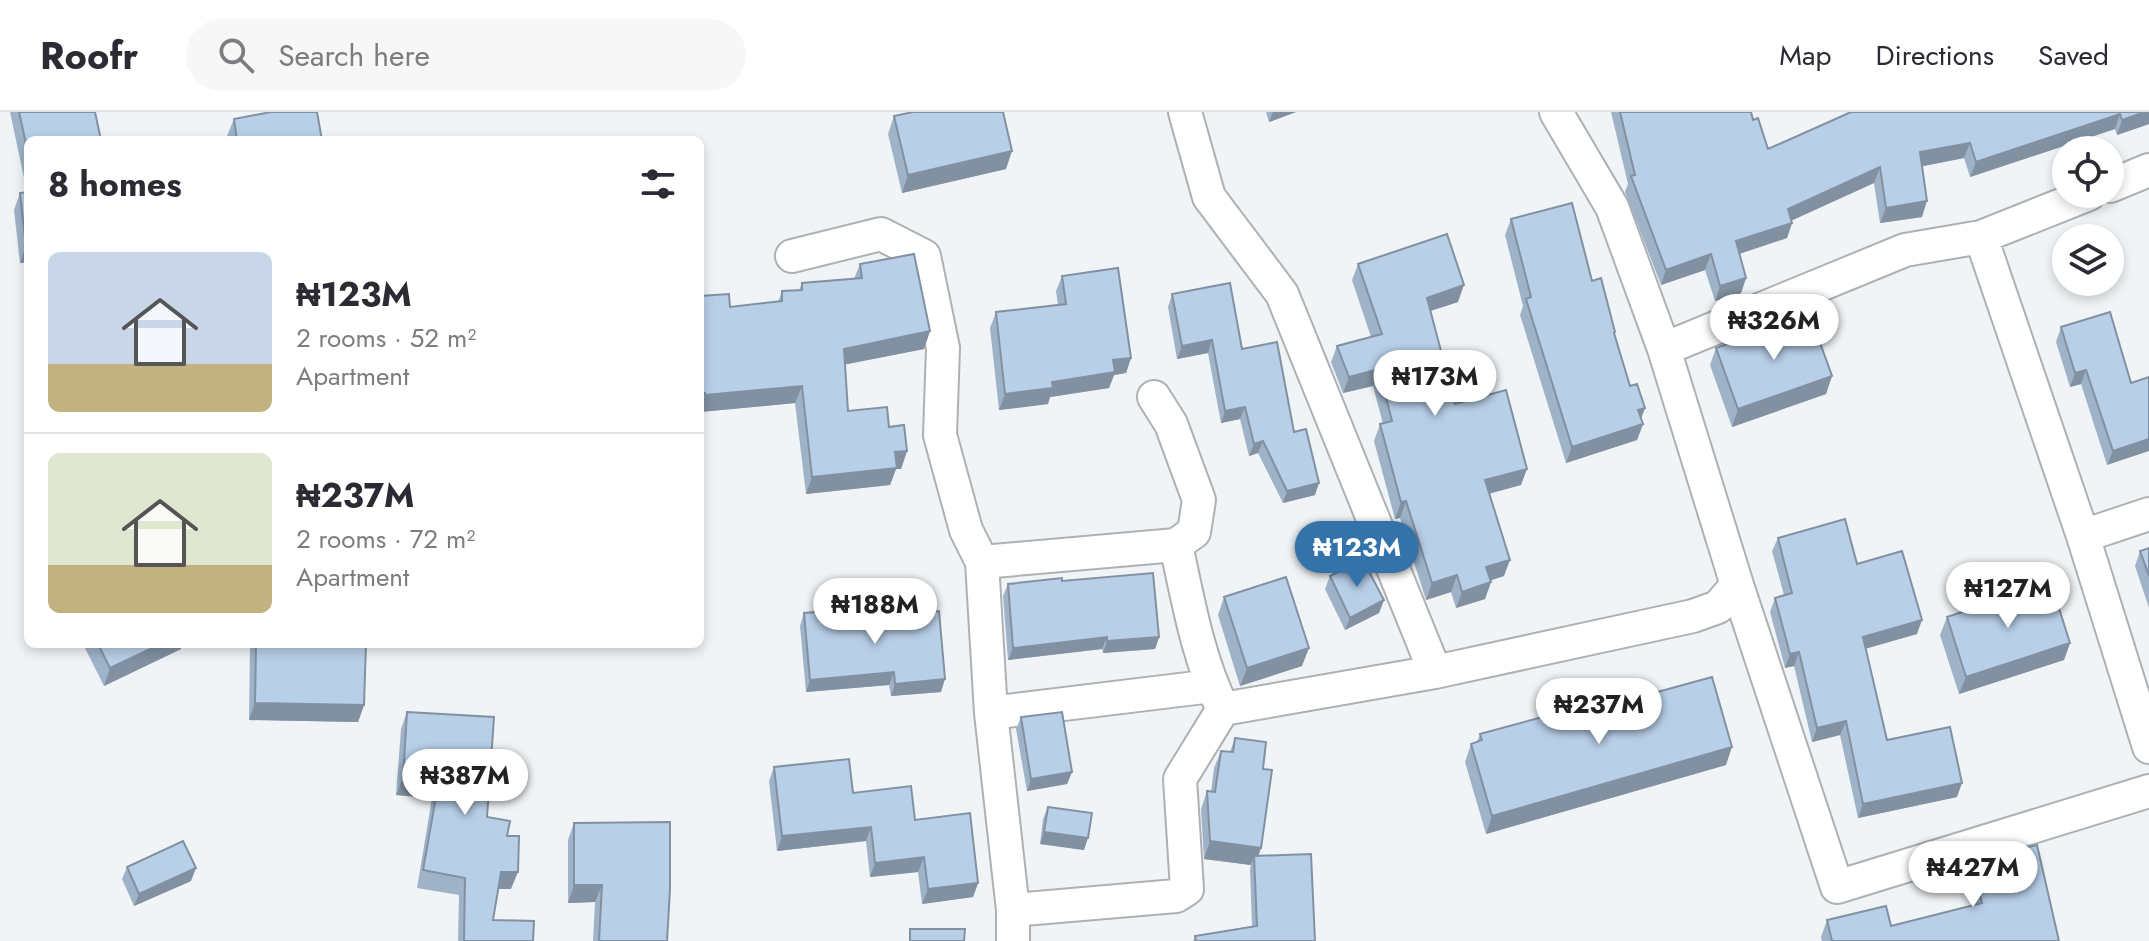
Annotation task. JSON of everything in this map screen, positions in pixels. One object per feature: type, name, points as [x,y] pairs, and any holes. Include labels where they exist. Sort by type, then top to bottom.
[{"type":"street","points":[[1185,112],[1209,197],[1282,294],[1435,672]]},
{"type":"street","points":[[1556,112],[1612,207],[1664,349],[1737,585],[1837,887],[2149,791]]},
{"type":"street","points":[[2124,180],[2149,170]]},
{"type":"street","points":[[1664,349],[1905,250],[1981,237],[2054,208]]},
{"type":"street","points":[[792,256],[881,234],[924,256],[943,348],[940,435],[966,530],[982,562],[991,713],[1013,925],[1176,896],[1187,889],[1180,779],[1218,698],[1192,617],[1176,545]]},
{"type":"street","points":[[1981,237],[2083,536],[2149,747]]},
{"type":"street","points":[[982,562],[1176,545],[1194,532],[1199,500],[1171,424],[1154,397]]},
{"type":"street","points":[[2083,536],[2149,514]]},
{"type":"street","points":[[991,713],[1218,698],[1435,672],[1693,616],[1718,607],[1737,585]]},
{"type":"building","points":[[19,112],[95,112],[100,136],[24,136]]},
{"type":"building","points":[[271,112],[317,112],[321,136],[236,136],[234,119]]},
{"type":"building","points":[[913,112],[1003,112],[1012,151],[908,175],[894,116]]},
{"type":"building","points":[[1620,112],[1751,112],[1753,120],[1758,118],[1768,149],[1851,112],[2145,112],[2122,120],[2120,114],[1976,162],[1970,143],[1920,152],[1927,201],[1886,208],[1880,167],[1788,209],[1792,223],[1736,241],[1746,278],[1720,286],[1711,254],[1666,270],[1631,176],[1635,175]]},
{"type":"building","points":[[24,192],[24,228],[20,193]]},
{"type":"building","points":[[1572,203],[1592,281],[1601,278],[1630,386],[1637,384],[1645,408],[1638,410],[1643,424],[1572,447],[1526,299],[1531,297],[1511,219]]},
{"type":"building","points":[[1447,234],[1464,285],[1427,298],[1455,404],[1506,390],[1527,469],[1485,480],[1510,560],[1486,567],[1491,582],[1462,592],[1457,575],[1432,583],[1406,501],[1401,502],[1380,424],[1392,421],[1379,369],[1349,377],[1337,346],[1382,334],[1358,264]]},
{"type":"building","points":[[914,254],[930,331],[844,349],[848,411],[887,407],[889,427],[904,425],[907,451],[895,452],[897,468],[812,477],[802,386],[705,395],[704,296],[729,294],[730,307],[782,301],[782,291],[802,290],[802,283],[862,278],[860,264]]},
{"type":"building","points":[[1118,268],[1131,358],[1113,360],[1115,372],[1052,382],[1053,388],[1005,394],[996,312],[1066,304],[1062,276]]},
{"type":"building","points":[[1230,283],[1242,349],[1277,342],[1294,432],[1306,429],[1319,483],[1287,491],[1263,441],[1254,444],[1245,407],[1225,411],[1212,340],[1182,346],[1172,294]]},
{"type":"building","points":[[2110,312],[2131,383],[2149,377],[2149,439],[2113,451],[2086,370],[2075,373],[2061,327]]},
{"type":"building","points":[[1810,315],[1832,376],[1738,409],[1716,348]]},
{"type":"building","points":[[1845,519],[1857,564],[1902,551],[1922,620],[1863,637],[1887,740],[1950,727],[1962,783],[1863,804],[1846,721],[1817,728],[1799,652],[1790,654],[1775,598],[1792,593],[1778,538]]},
{"type":"building","points":[[2149,548],[2149,576],[2140,551]]},
{"type":"building","points":[[1363,560],[1384,600],[1350,618],[1330,576]]},
{"type":"building","points":[[1153,573],[1159,637],[1107,641],[1107,637],[1013,648],[1008,584]]},
{"type":"building","points":[[1286,577],[1309,648],[1247,668],[1224,597]]},
{"type":"building","points":[[2051,583],[2070,643],[1966,677],[1947,617]]},
{"type":"building","points":[[864,608],[865,619],[939,611],[945,679],[895,684],[894,672],[810,680],[804,613]]},
{"type":"building","points":[[100,648],[152,648],[110,668]]},
{"type":"building","points":[[256,648],[366,648],[364,705],[255,703]]},
{"type":"building","points":[[1712,677],[1732,747],[1492,816],[1471,744],[1482,740],[1480,734],[1546,716],[1548,722]]},
{"type":"building","points":[[407,712],[494,717],[487,817],[510,821],[507,836],[519,836],[518,872],[501,872],[493,920],[534,921],[533,941],[464,941],[465,878],[423,870],[439,780],[403,778]]},
{"type":"building","points":[[1062,712],[1072,772],[1031,779],[1021,717]]},
{"type":"building","points":[[1235,738],[1266,742],[1263,769],[1272,770],[1261,848],[1210,841],[1207,791],[1215,792],[1221,751],[1233,752]]},
{"type":"building","points":[[849,759],[853,793],[911,786],[915,820],[970,813],[978,883],[928,889],[924,857],[875,863],[871,827],[782,836],[774,767]]},
{"type":"building","points":[[1048,807],[1092,813],[1088,838],[1044,832]]},
{"type":"building","points":[[670,822],[667,941],[599,941],[602,885],[574,885],[574,823]]},
{"type":"building","points":[[183,841],[196,868],[139,894],[127,867]]},
{"type":"building","points":[[2037,845],[2059,941],[1832,941],[1827,920],[1886,906],[1891,926],[1982,903],[1972,860]]},
{"type":"building","points":[[1311,854],[1315,941],[1196,941],[1195,936],[1257,926],[1254,856]]},
{"type":"building","points":[[910,929],[965,929],[964,941],[910,941]]}]
